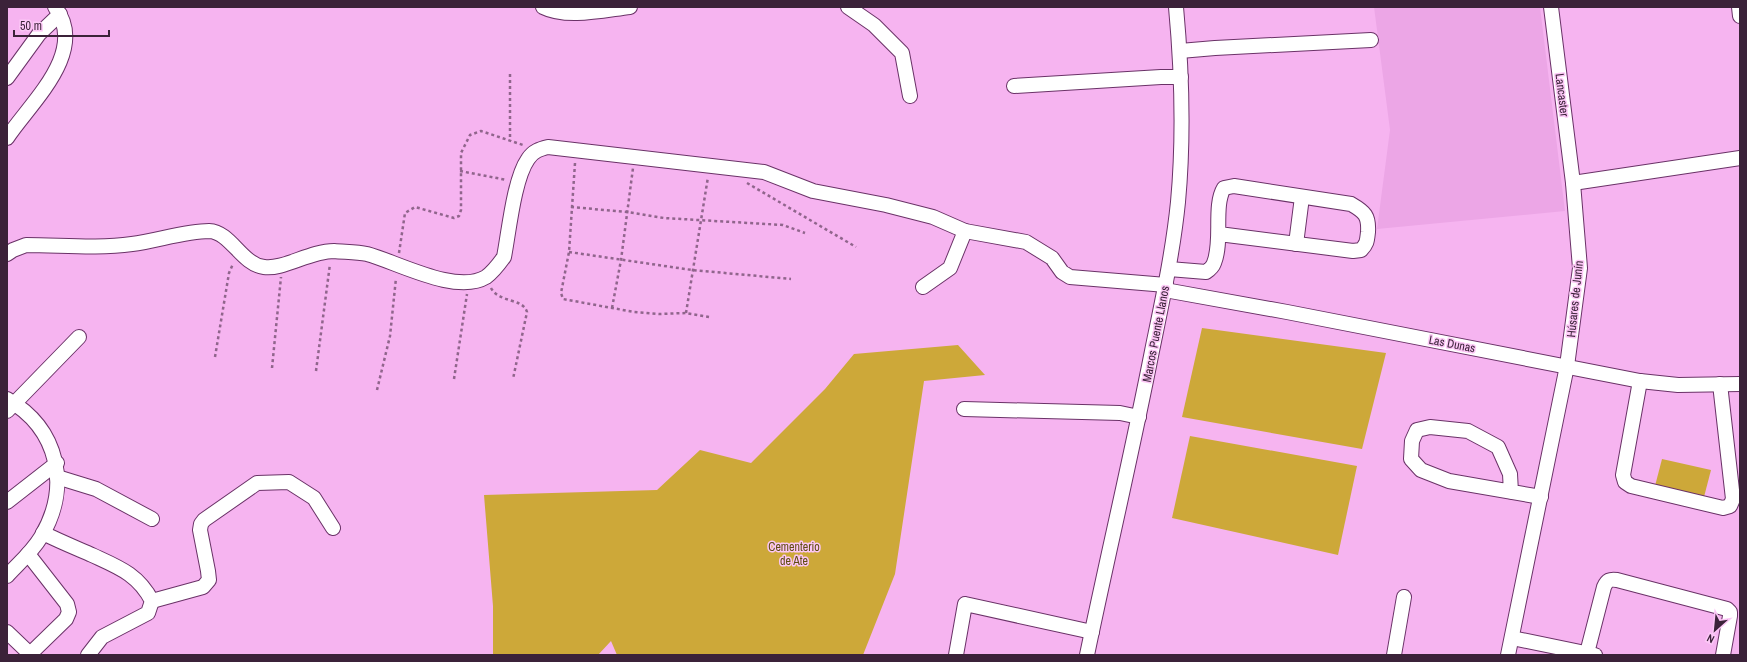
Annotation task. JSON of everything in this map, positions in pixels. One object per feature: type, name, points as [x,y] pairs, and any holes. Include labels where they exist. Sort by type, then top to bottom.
[{"type":"street","points":[[543,7],[551,11],[584,13],[630,7]]},
{"type":"street","points":[[848,7],[874,25],[902,52],[910,96]]},
{"type":"street","name":"Marcos Puente Llanos","points":[[1087,655],[1139,417],[1169,269],[1180,175],[1182,138],[1180,51],[1176,7]]},
{"type":"street","name":"Lancaster","points":[[1551,7],[1573,183]]},
{"type":"street","points":[[1739,7],[1740,16]]},
{"type":"street","points":[[7,78],[58,10],[63,22],[65,40],[57,69],[42,92],[7,138]]},
{"type":"street","points":[[1180,51],[1371,40]]},
{"type":"street","points":[[1014,86],[1153,77],[1181,77]]},
{"type":"street","name":"Las Dunas","points":[[537,150],[548,147],[764,172],[813,191],[886,205],[933,217],[965,231],[1026,242],[1052,258],[1062,272],[1070,277],[1165,288],[1640,381],[1678,385],[1740,384]]},
{"type":"street","points":[[7,254],[13,250],[26,246],[131,244],[210,231],[226,238],[238,252],[253,263],[264,267],[282,265],[309,255],[332,251],[365,254],[397,264],[414,272],[442,280],[469,282],[485,277],[498,266],[504,257],[520,172],[528,158],[537,150]]},
{"type":"street","points":[[1573,183],[1740,158]]},
{"type":"street","name":"Húsares de Junín","points":[[1508,655],[1567,366],[1580,268],[1573,183]]},
{"type":"street","points":[[1169,269],[1206,272],[1214,264],[1219,234],[1220,195],[1224,188],[1234,186],[1351,204],[1361,210],[1369,221],[1367,244],[1361,250],[1296,244],[1219,234]]},
{"type":"street","points":[[1296,244],[1302,196]]},
{"type":"street","points":[[923,287],[950,268],[965,231]]},
{"type":"street","points":[[8,572],[28,554],[43,533],[54,506],[57,470],[48,441],[36,424],[9,405],[44,375],[79,337]]},
{"type":"street","points":[[1640,381],[1623,475],[1625,482],[1630,486],[1723,508],[1730,506],[1733,498],[1720,384]]},
{"type":"street","points":[[964,409],[1120,413],[1139,417]]},
{"type":"street","points":[[1511,492],[1510,474],[1498,447],[1468,432],[1430,427],[1417,430],[1412,441],[1410,459],[1421,470],[1449,481],[1511,492],[1541,497]]},
{"type":"street","points":[[7,502],[57,470]]},
{"type":"street","points":[[57,470],[152,519]]},
{"type":"street","points":[[152,601],[203,587],[209,580],[200,530],[201,524],[204,520],[257,483],[289,482],[314,498],[333,528]]},
{"type":"street","points":[[43,533],[117,566],[129,573],[146,589],[152,601],[148,613],[102,637],[88,655]]},
{"type":"street","points":[[7,632],[29,654],[66,619],[69,612],[67,604],[28,554]]},
{"type":"street","points":[[1512,638],[1591,654],[1604,587],[1606,582],[1610,579],[1727,608],[1730,612],[1730,616],[1723,655]]},
{"type":"street","points":[[1394,655],[1404,597]]},
{"type":"street","points":[[956,655],[965,604],[1092,632]]},
{"type":"path","points":[[510,74],[510,141]]},
{"type":"path","points":[[377,390],[390,336],[397,264],[405,213],[415,207],[454,218],[459,216],[461,210],[461,153],[470,135],[481,131],[537,150]]},
{"type":"path","points":[[575,150],[569,252],[561,293],[563,298],[634,312],[660,314],[686,313],[709,317]]},
{"type":"path","points":[[612,308],[634,158]]},
{"type":"path","points":[[686,313],[710,166]]},
{"type":"path","points":[[728,169],[742,180],[856,247]]},
{"type":"path","points":[[460,171],[518,182]]},
{"type":"path","points":[[572,207],[627,212],[664,218],[783,225],[805,233]]},
{"type":"path","points":[[316,371],[332,251]]},
{"type":"path","points":[[215,357],[229,274],[238,252]]},
{"type":"path","points":[[569,252],[692,270],[792,279]]},
{"type":"path","points":[[272,368],[282,265]]},
{"type":"path","points":[[485,277],[494,292],[502,298],[526,307],[527,312],[513,380]]},
{"type":"path","points":[[454,379],[469,282]]},
{"type":"shaded area","points":[[1374,7],[1540,7],[1565,211],[1377,229],[1390,130]]},
{"type":"green space","points":[[1202,328],[1386,353],[1362,449],[1182,417]]},
{"type":"green space","name":"Cementerio de Ate","points":[[958,345],[985,375],[924,381],[895,574],[863,655],[617,655],[611,641],[598,655],[493,655],[493,606],[484,495],[657,490],[700,450],[751,463],[825,389],[854,354]]},
{"type":"green space","points":[[1190,436],[1357,466],[1338,555],[1172,518]]},
{"type":"green space","points":[[1662,459],[1711,470],[1704,497],[1655,486]]}]
